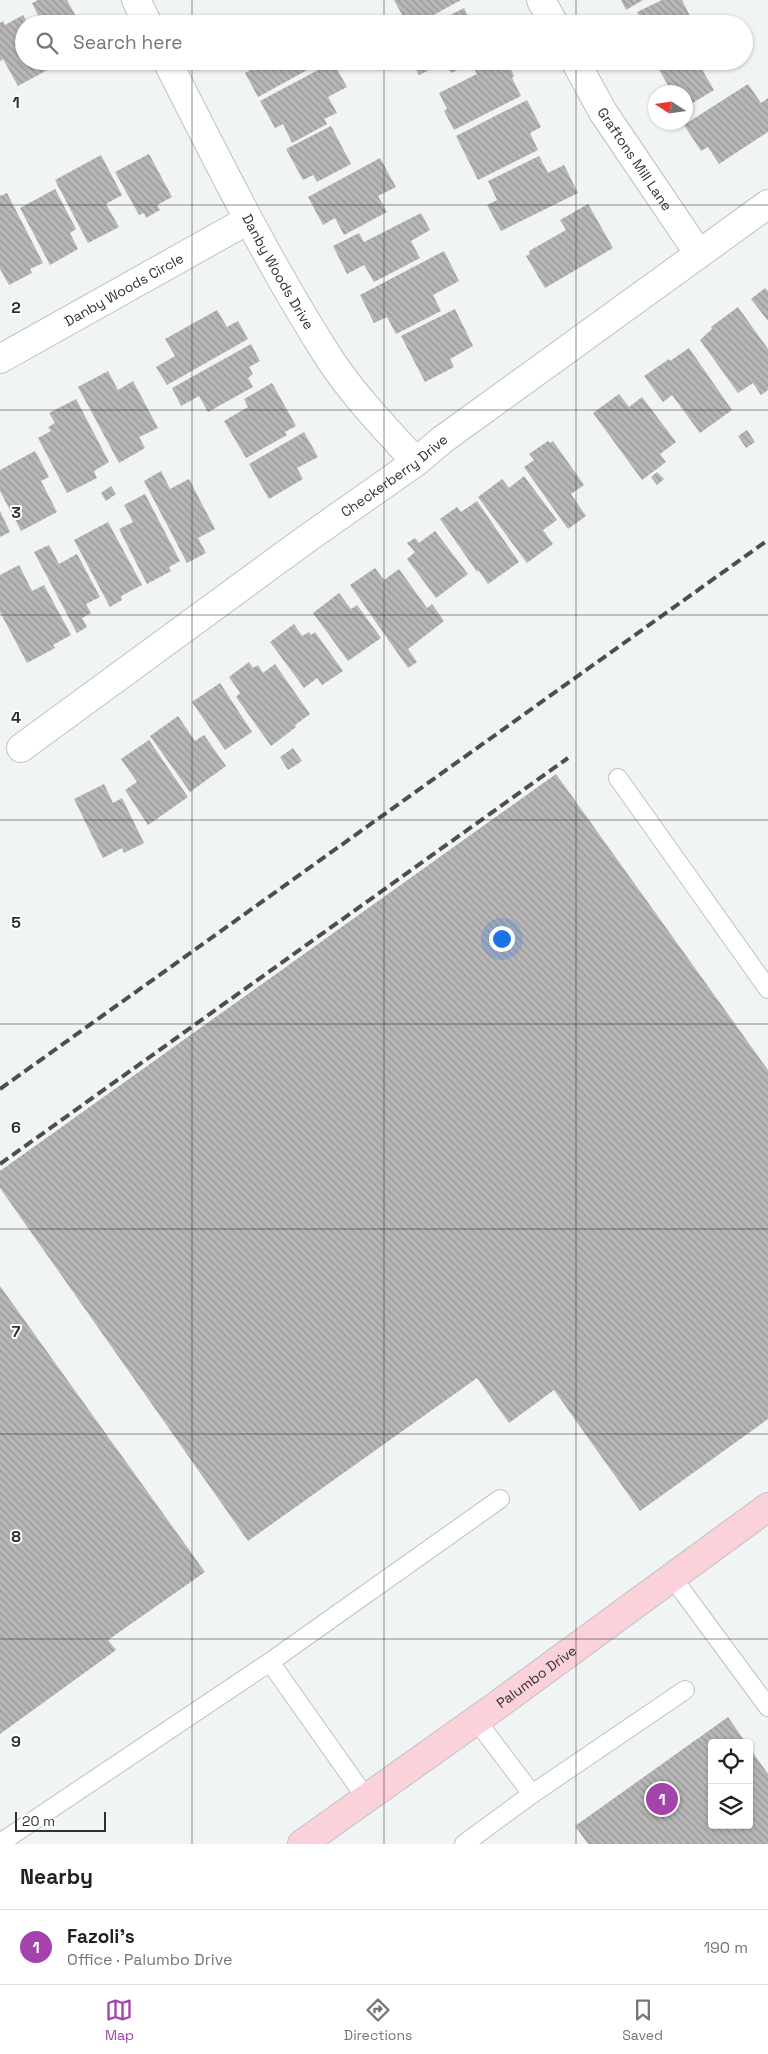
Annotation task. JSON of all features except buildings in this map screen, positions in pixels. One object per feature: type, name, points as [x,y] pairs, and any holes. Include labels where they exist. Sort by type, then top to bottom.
[{"type":"street","points":[[136,0],[144,15]]},
{"type":"street","points":[[541,0],[549,15]]},
{"type":"street","name":"Danby Woods Drive","points":[[172,70],[248,220],[332,362],[370,411],[416,462]]},
{"type":"street","name":"Graftons Mill Lane","points":[[580,70],[603,112],[699,254]]},
{"type":"street","name":"Checkerberry Drive","points":[[21,748],[768,204]]},
{"type":"street","name":"Danby Woods Circle","points":[[0,358],[248,220]]},
{"type":"street","name":"Palumbo Drive","points":[[302,1844],[768,1507]]},
{"type":"lane","points":[[618,778],[768,989]]},
{"type":"lane","points":[[0,1843],[270,1662],[500,1499]]},
{"type":"lane","points":[[672,1577],[768,1706]]},
{"type":"lane","points":[[270,1662],[366,1798]]},
{"type":"lane","points":[[464,1844],[532,1794],[685,1690]]},
{"type":"lane","points":[[476,1720],[532,1794]]},
{"type":"railway","points":[[0,1089],[768,540]]},
{"type":"railway","points":[[0,1164],[568,758]]},
{"type":"place","name":"Fazoli's","points":[[662,1799]]}]
